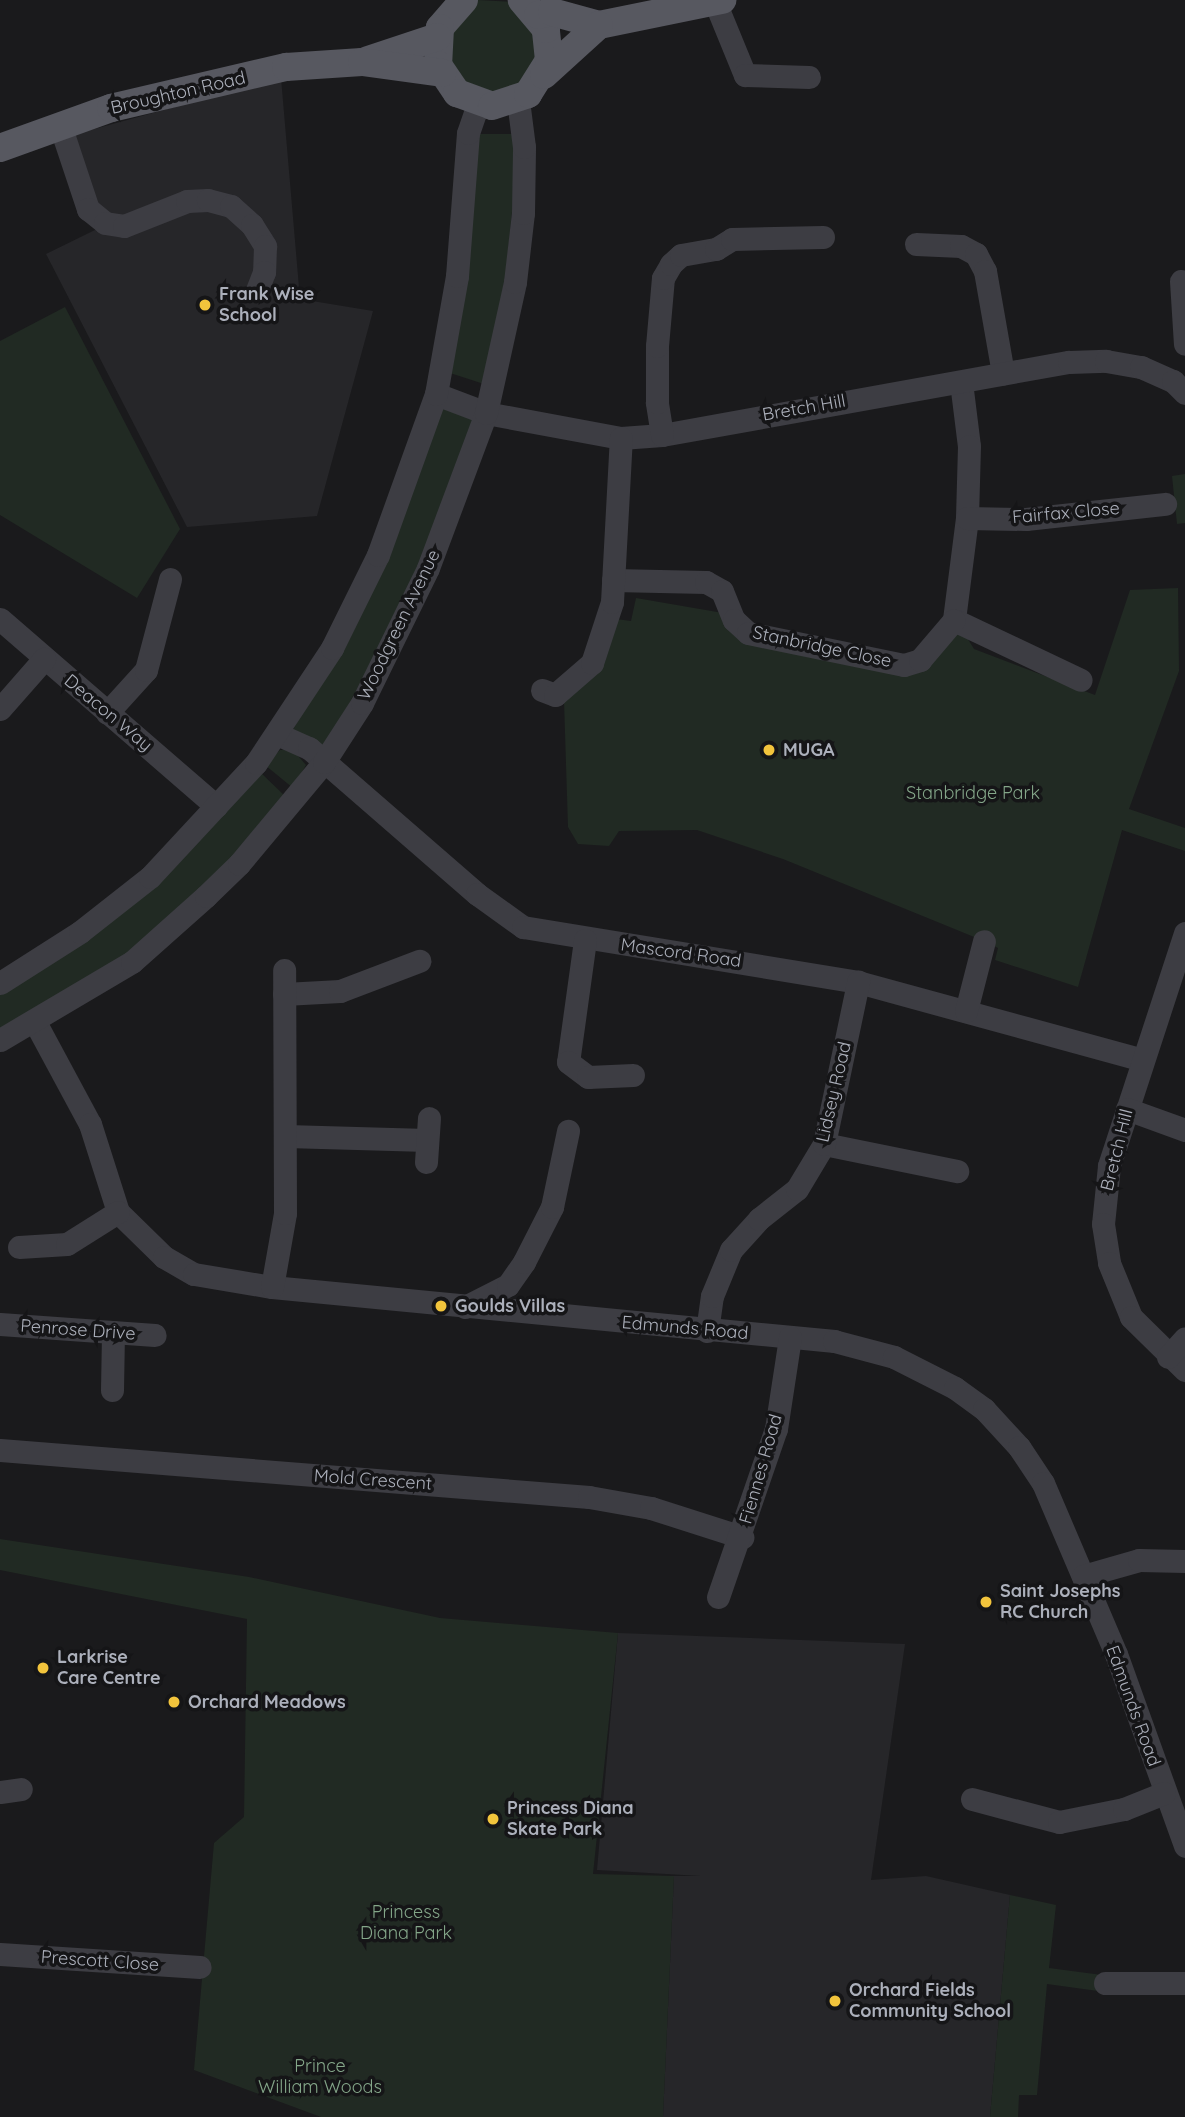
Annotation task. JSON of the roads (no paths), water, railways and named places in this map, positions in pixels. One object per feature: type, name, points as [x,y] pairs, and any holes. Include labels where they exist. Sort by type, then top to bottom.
[{"type":"main road","points":[[464,0],[449,13],[437,37],[442,74],[457,93],[478,104],[518,100],[599,25]]},
{"type":"main road","points":[[530,8],[599,25],[718,1]]},
{"type":"main road","points":[[530,8],[550,44],[544,75]]},
{"type":"main road","name":"Broughton Road","points":[[362,62],[437,37]]},
{"type":"main road","name":"Broughton Road","points":[[0,148],[111,108],[286,67],[362,62],[442,74]]},
{"type":"street","points":[[718,1],[746,75],[809,77]]},
{"type":"street","name":"Woodgreen Avenue","points":[[0,1040],[35,1022],[132,962],[239,863],[324,762],[395,643],[428,568],[486,413],[515,282],[523,213],[524,147],[518,100]]},
{"type":"street","points":[[0,983],[80,932],[150,877],[216,806],[277,734],[332,648],[378,555],[436,394],[457,276],[468,133],[478,104]]},
{"type":"street","points":[[60,125],[88,209],[105,223],[124,226],[187,201],[208,200],[231,206],[252,225],[265,246],[264,272],[257,290]]},
{"type":"street","points":[[662,435],[657,346],[663,278],[671,264],[681,255],[716,249],[732,239],[823,237]]},
{"type":"street","points":[[916,244],[961,246],[976,254],[985,271],[1003,373]]},
{"type":"street","name":"Bretch Hill","points":[[436,394],[486,413],[621,438],[662,435],[1003,373],[1106,361],[1141,367],[1179,387],[1185,345],[1181,281]]},
{"type":"street","points":[[961,382],[969,446],[967,518],[954,620],[1081,680]]},
{"type":"street","points":[[553,698],[592,663],[612,602],[621,438]]},
{"type":"street","name":"Fairfax Close","points":[[967,518],[1026,519],[1165,505]]},
{"type":"street","points":[[107,713],[146,670],[170,579]]},
{"type":"street","name":"Stanbridge Close","points":[[613,580],[706,582],[722,591],[734,620],[748,633],[904,665],[920,660],[954,620]]},
{"type":"street","name":"Deacon Way","points":[[0,620],[216,806]]},
{"type":"street","points":[[0,709],[44,659]]},
{"type":"street","name":"Mascord Road","points":[[277,734],[309,748],[506,916],[539,933],[858,982],[1143,1060]]},
{"type":"street","name":"Bretch Hill","points":[[1185,933],[1126,1109],[1104,1198],[1109,1263],[1131,1317],[1176,1364],[1185,1338]]},
{"type":"street","points":[[585,940],[568,1062],[588,1077],[633,1075]]},
{"type":"street","points":[[966,1011],[984,941]]},
{"type":"street","points":[[284,994],[340,991],[419,961]]},
{"type":"street","points":[[272,1287],[285,1213],[284,970]]},
{"type":"street","name":"Lidsey Road","points":[[707,1331],[712,1296],[731,1250],[759,1219],[797,1189],[824,1144],[858,982]]},
{"type":"street","name":"Edmunds Road","points":[[35,1022],[90,1124],[118,1212],[164,1257],[194,1274],[272,1287],[834,1342],[894,1357],[955,1388],[984,1409],[1019,1447],[1042,1483],[1116,1654],[1185,1846]]},
{"type":"street","points":[[1126,1109],[1185,1129]]},
{"type":"street","points":[[465,1307],[508,1284],[524,1262],[552,1207],[568,1130]]},
{"type":"street","points":[[286,1136],[427,1140]]},
{"type":"street","points":[[824,1144],[957,1171]]},
{"type":"street","points":[[19,1247],[67,1244],[118,1212]]},
{"type":"street","name":"Penrose Drive","points":[[0,1324],[155,1335]]},
{"type":"street","points":[[112,1390],[113,1332]]},
{"type":"street","name":"Fiennes Road","points":[[718,1597],[742,1537],[776,1429],[790,1337]]},
{"type":"street","name":"Mold Crescent","points":[[0,1450],[589,1497],[651,1508],[742,1537]]},
{"type":"street","points":[[1083,1576],[1139,1560],[1185,1561]]},
{"type":"street","points":[[972,1799],[1059,1822],[1124,1809],[1164,1793]]},
{"type":"street","name":"Prescott Close","points":[[0,1954],[200,1967]]},
{"type":"street","points":[[1105,1983],[1185,1983]]},
{"type":"place","name":"Frank Wise School","points":[[205,305]]},
{"type":"place","name":"MUGA","points":[[769,750]]},
{"type":"place","name":"Goulds Villas","points":[[441,1306]]},
{"type":"place","name":"Saint Josephs RC Church","points":[[986,1602]]},
{"type":"place","name":"Larkrise Care Centre","points":[[43,1668]]},
{"type":"place","name":"Orchard Meadows","points":[[174,1702]]},
{"type":"place","name":"Princess Diana Skate Park","points":[[493,1819]]},
{"type":"place","name":"Orchard Fields Community School","points":[[835,2001]]},
{"type":"park label","name":"Stanbridge Park","points":[[973,793]]},
{"type":"park label","name":"Princess Diana Park","points":[[406,1923]]},
{"type":"park label","name":"Prince William Woods","points":[[320,2077]]}]
